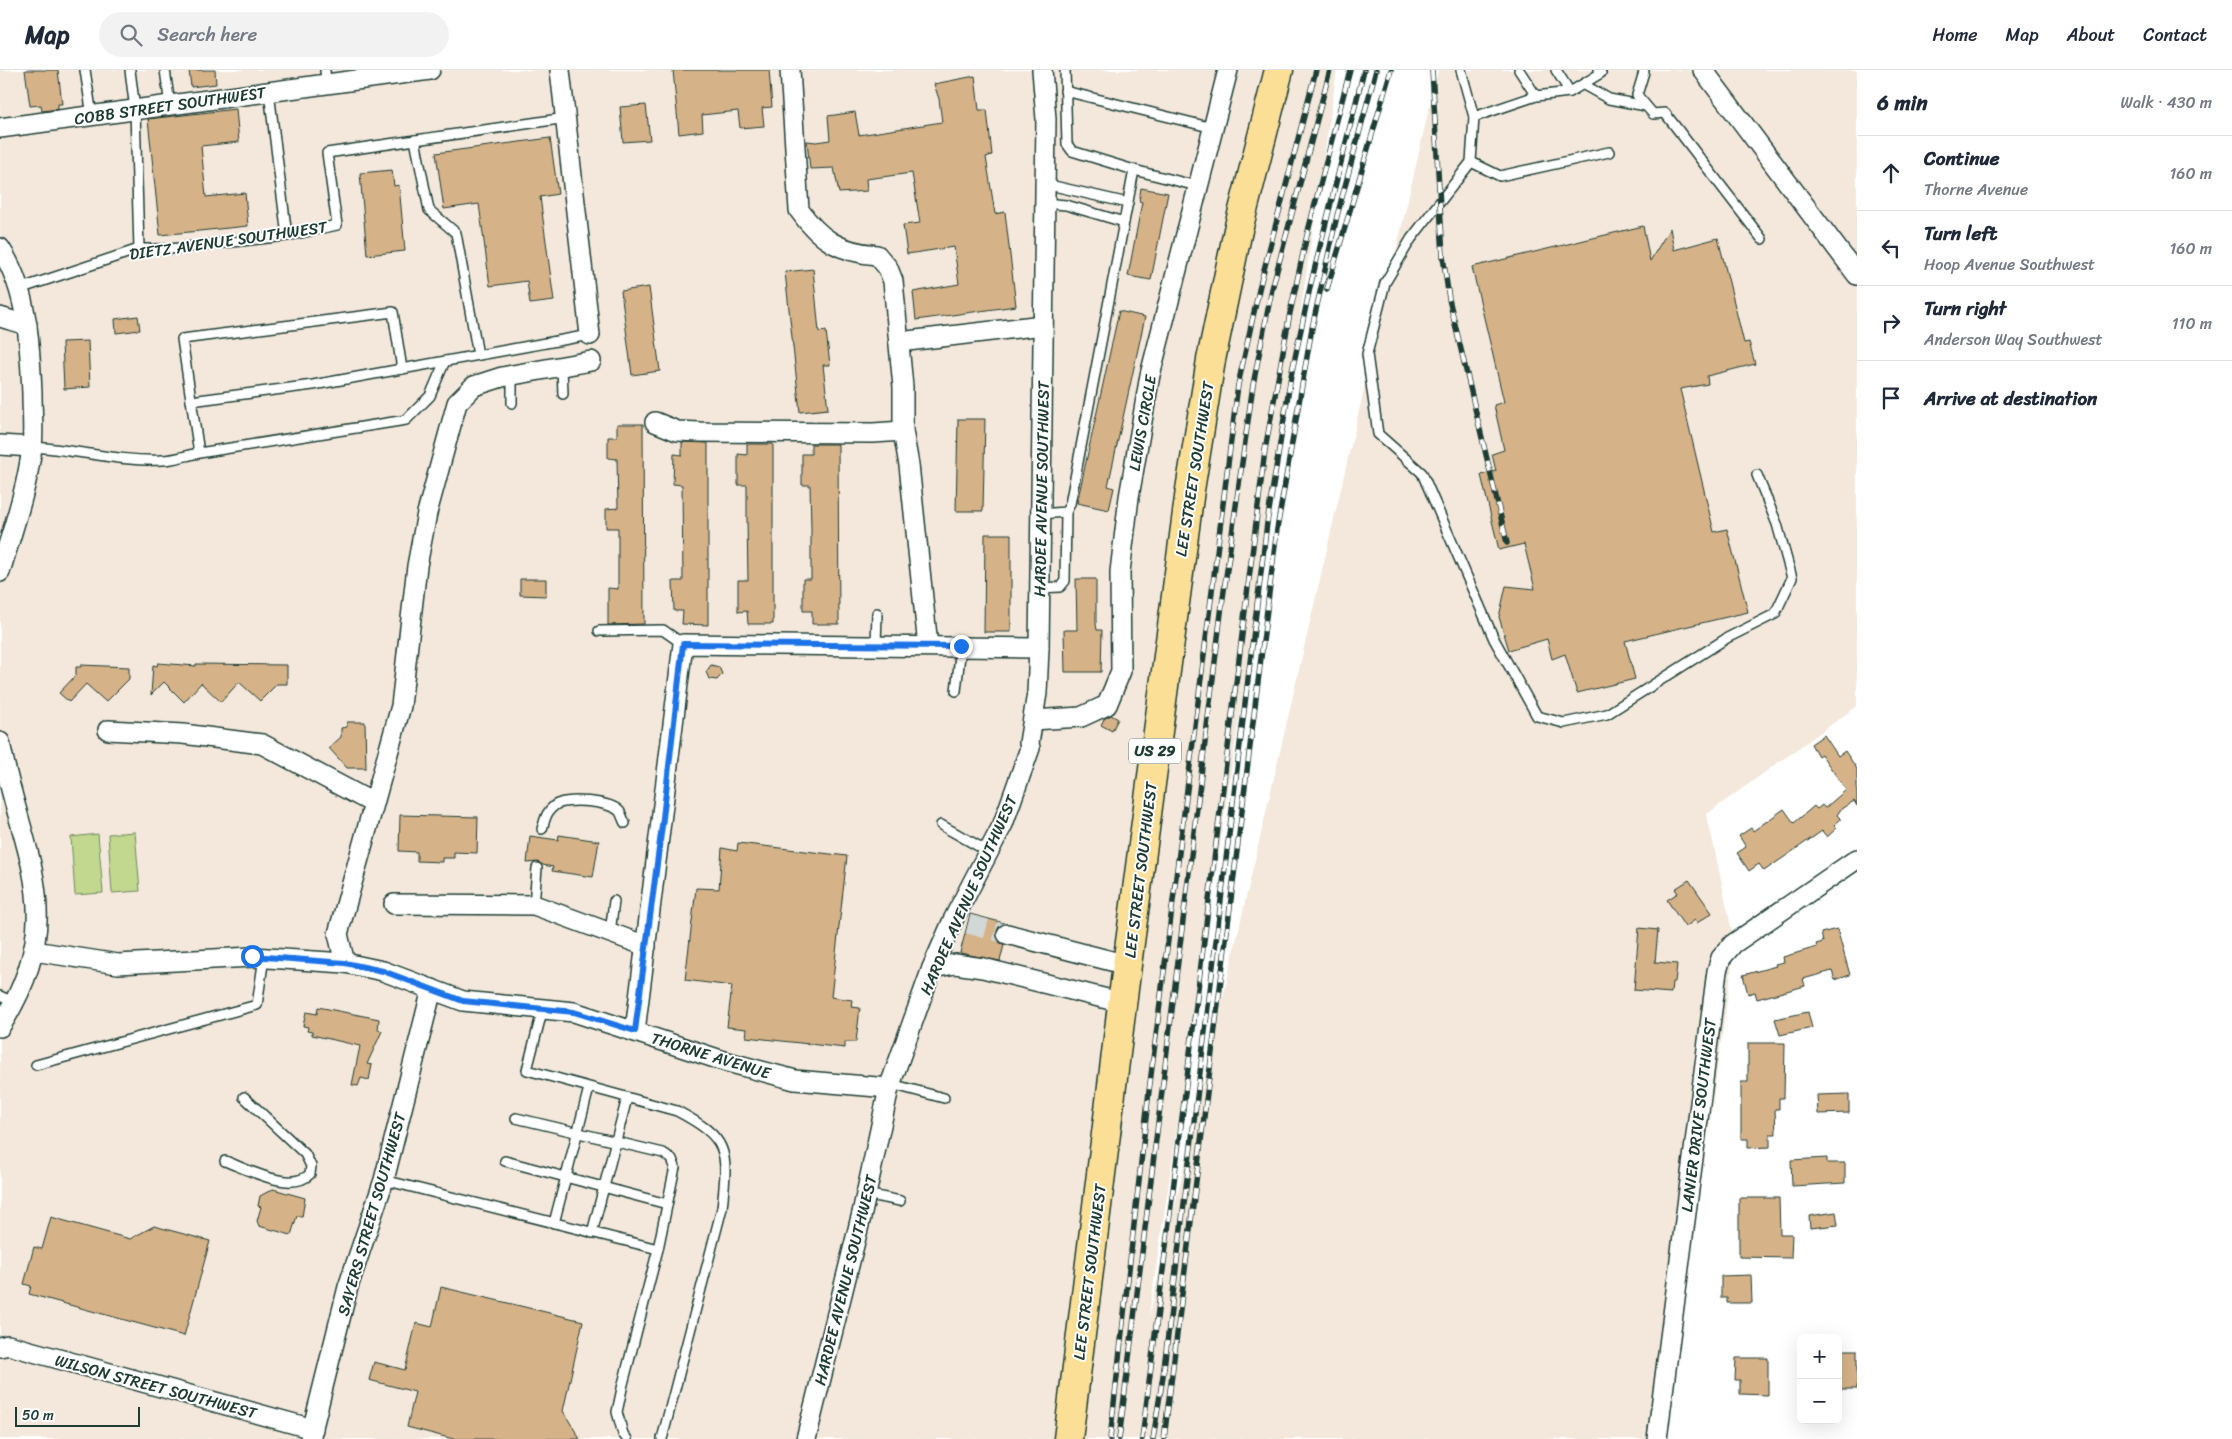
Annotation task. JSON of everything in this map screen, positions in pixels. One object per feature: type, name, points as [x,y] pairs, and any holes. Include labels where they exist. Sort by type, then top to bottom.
[{"type":"main road","name":"LEE STREET SOUTHWEST","points":[[1068,1439],[1122,1003],[1190,490],[1211,360],[1238,230],[1279,70]]},
{"type":"street","name":"COBB STREET SOUTHWEST","points":[[0,128],[269,92],[325,77],[430,70]]},
{"type":"street","points":[[560,70],[590,335]]},
{"type":"street","points":[[790,70],[799,210],[810,226],[824,238],[842,248],[861,254],[877,255],[888,268],[893,281],[903,388],[902,431],[910,465],[928,646]]},
{"type":"street","name":"HARDEE AVENUE SOUTHWEST","points":[[806,1439],[866,1194],[890,1086],[932,968],[961,922],[989,852],[1003,824],[1030,748],[1037,693],[1039,648],[1046,119],[1042,70]]},
{"type":"street","name":"LEWIS CIRCLE","points":[[1033,720],[1081,718],[1107,705],[1121,671],[1120,572],[1129,497],[1150,375],[1226,70]]},
{"type":"street","points":[[1703,70],[1857,275]]},
{"type":"street","points":[[0,248],[19,290],[27,325],[31,356],[32,447],[24,494],[0,572]]},
{"type":"street","points":[[0,317],[27,325]]},
{"type":"street","points":[[900,342],[1043,325]]},
{"type":"street","points":[[345,963],[338,934],[401,706],[417,566],[427,513],[457,403],[474,386],[512,376],[591,361]]},
{"type":"street","points":[[655,422],[677,431],[872,433],[902,431]]},
{"type":"street","points":[[0,446],[32,447]]},
{"type":"street","points":[[635,1031],[663,818],[683,644],[1039,648]]},
{"type":"street","points":[[108,730],[183,734],[262,744],[373,804]]},
{"type":"street","points":[[0,742],[36,883],[37,918],[34,951],[29,972],[7,1000],[0,1027]]},
{"type":"street","name":"LANIER DRIVE SOUTHWEST","points":[[1657,1439],[1716,971],[1721,958],[1733,944],[1857,859]]},
{"type":"street","points":[[394,904],[534,904],[646,946]]},
{"type":"street","points":[[1007,934],[1127,965]]},
{"type":"street","name":"THORNE AVENUE","points":[[34,951],[118,964],[264,957],[345,963],[383,971],[463,1001],[574,1012],[724,1061],[795,1080],[890,1086]]},
{"type":"street","points":[[932,968],[955,964],[983,968],[1122,1003]]},
{"type":"street","name":"SAYERS STREET SOUTHWEST","points":[[312,1434],[348,1287],[384,1180],[420,1045],[432,989]]},
{"type":"street","name":"WILSON STREET SOUTHWEST","points":[[0,1347],[8,1345],[312,1434]]},
{"type":"lane","points":[[85,70],[92,116]]},
{"type":"lane","points":[[130,70],[135,110],[139,249]]},
{"type":"lane","points":[[165,70],[170,105]]},
{"type":"lane","points":[[1065,70],[1067,144],[1072,151],[1134,170],[1197,186]]},
{"type":"lane","points":[[1461,70],[1474,117],[1471,162],[1411,239],[1385,283],[1368,354],[1378,434],[1422,473],[1494,639],[1538,716],[1564,723],[1608,714],[1727,638],[1775,614],[1792,578],[1776,524],[1757,475]]},
{"type":"lane","points":[[1519,70],[1536,96]]},
{"type":"lane","points":[[1556,70],[1570,92]]},
{"type":"lane","points":[[1642,70],[1644,72],[1638,95],[1653,114],[1665,113],[1762,239]]},
{"type":"lane","points":[[1474,117],[1536,96],[1570,92],[1584,85],[1600,72]]},
{"type":"lane","points":[[1584,85],[1609,99],[1646,106]]},
{"type":"lane","points":[[1065,91],[1212,128]]},
{"type":"lane","points":[[269,92],[287,236]]},
{"type":"lane","name":"DIETZ AVENUE SOUTHWEST","points":[[19,290],[139,249],[170,249],[287,236],[337,225],[327,152],[566,118]]},
{"type":"lane","points":[[416,140],[429,210],[456,233],[478,355]]},
{"type":"lane","points":[[1471,162],[1500,176],[1609,152]]},
{"type":"lane","points":[[1039,588],[1060,587],[1065,581],[1066,512],[1134,170]]},
{"type":"lane","points":[[1045,184],[1128,204]]},
{"type":"lane","points":[[1044,204],[1066,205],[1124,222]]},
{"type":"lane","points":[[199,452],[182,339],[393,312],[402,368]]},
{"type":"lane","points":[[191,400],[313,385],[590,335]]},
{"type":"lane","points":[[32,447],[58,448],[106,458],[163,460],[199,452],[406,420],[430,396],[445,361]]},
{"type":"lane","points":[[562,366],[563,394]]},
{"type":"lane","points":[[512,376],[512,403]]},
{"type":"lane","points":[[1040,514],[1061,514],[1066,512]]},
{"type":"lane","points":[[876,645],[877,613]]},
{"type":"lane","points":[[599,631],[663,630],[683,644]]},
{"type":"lane","points":[[956,691],[961,646]]},
{"type":"lane","points":[[542,829],[547,813],[555,805],[563,801],[611,806],[620,812],[625,823]]},
{"type":"lane","points":[[941,826],[989,852]]},
{"type":"lane","points":[[534,904],[537,868]]},
{"type":"lane","points":[[610,934],[614,901]]},
{"type":"lane","points":[[36,1065],[257,1005],[264,957]]},
{"type":"lane","points":[[543,1008],[527,1070],[677,1111],[715,1135],[724,1150],[726,1173],[722,1208],[662,1439]]},
{"type":"lane","points":[[890,1086],[944,1098]]},
{"type":"lane","points":[[554,1223],[589,1088]]},
{"type":"lane","points":[[224,1160],[283,1182],[297,1182],[310,1174],[311,1166],[305,1154],[244,1096]]},
{"type":"lane","points":[[592,1233],[627,1098]]},
{"type":"lane","points":[[516,1118],[663,1153],[672,1159],[675,1167],[658,1249],[617,1412],[623,1434],[627,1439]]},
{"type":"lane","points":[[505,1161],[604,1189],[667,1204]]},
{"type":"lane","points":[[384,1180],[658,1249]]},
{"type":"lane","points":[[866,1194],[900,1201]]},
{"type":"shaded area","points":[[0,70],[1337,70],[1148,1321],[1438,70],[1857,70],[1857,706],[1707,814],[1735,945],[1664,1439],[0,1439]]},
{"type":"green space","points":[[135,832],[140,891],[112,893],[108,834]]},
{"type":"green space","points":[[98,834],[103,893],[75,895],[71,837]]},
{"type":"building","points":[[25,70],[58,70],[62,104],[58,104],[58,109],[42,111],[41,105],[30,106]]},
{"type":"building","points":[[189,70],[215,70],[216,84],[191,87]]},
{"type":"building","points":[[673,70],[769,70],[772,107],[762,108],[764,126],[740,128],[738,111],[702,115],[703,131],[679,134]]},
{"type":"building","points":[[975,76],[979,110],[987,110],[992,155],[986,157],[995,214],[1005,212],[1016,306],[916,320],[913,292],[959,284],[954,247],[907,254],[903,225],[920,223],[912,173],[866,179],[867,191],[839,193],[834,168],[810,169],[807,141],[830,140],[828,116],[855,112],[859,135],[942,122],[939,99],[934,84]]},
{"type":"building","points":[[646,105],[650,140],[623,142],[620,107]]},
{"type":"building","points":[[236,109],[239,142],[201,146],[206,197],[245,193],[248,226],[160,235],[148,119]]},
{"type":"building","points":[[550,138],[558,194],[540,197],[554,301],[530,304],[527,281],[490,286],[479,204],[444,209],[436,153]]},
{"type":"building","points":[[392,170],[394,186],[399,185],[405,251],[367,255],[360,173]]},
{"type":"building","points":[[1141,188],[1168,193],[1151,280],[1128,276],[1142,202],[1139,201]]},
{"type":"building","points":[[1643,226],[1650,261],[1670,228],[1674,250],[1718,238],[1744,343],[1749,342],[1755,364],[1707,376],[1708,384],[1680,389],[1714,532],[1727,529],[1748,612],[1625,641],[1635,679],[1577,693],[1565,654],[1552,659],[1547,639],[1509,650],[1499,617],[1506,586],[1535,589],[1524,544],[1499,550],[1481,475],[1496,471],[1492,454],[1504,450],[1494,405],[1504,402],[1472,267]]},
{"type":"building","points":[[813,269],[819,332],[826,331],[830,365],[823,365],[828,409],[800,412],[785,272]]},
{"type":"building","points":[[649,287],[660,371],[632,375],[621,291]]},
{"type":"building","points":[[1119,311],[1145,317],[1108,486],[1114,488],[1109,510],[1077,503]]},
{"type":"building","points":[[138,316],[140,330],[116,333],[115,319]]},
{"type":"building","points":[[88,341],[90,387],[64,389],[62,342]]},
{"type":"building","points":[[958,419],[985,419],[983,511],[956,511]]},
{"type":"building","points":[[617,424],[643,424],[644,624],[608,625],[608,588],[618,589],[618,528],[606,528],[606,509],[618,508],[617,459],[608,458],[608,437],[617,437]]},
{"type":"building","points":[[682,442],[708,443],[708,625],[682,624],[683,611],[674,611],[673,581],[683,581],[682,485],[673,484],[674,454],[682,455]]},
{"type":"building","points":[[747,444],[773,444],[773,624],[748,624],[747,611],[738,612],[738,580],[748,580],[747,485],[738,485],[738,454],[747,455]]},
{"type":"building","points":[[811,444],[838,444],[839,624],[812,624],[812,611],[803,611],[803,579],[811,579],[811,529],[810,485],[802,485],[802,454],[811,454]]},
{"type":"building","points":[[985,534],[1011,534],[1011,632],[984,632]]},
{"type":"building","points":[[520,579],[546,579],[546,596],[520,595]]},
{"type":"building","points":[[1076,579],[1096,579],[1096,624],[1097,630],[1102,630],[1101,672],[1065,672],[1064,630],[1077,630]]},
{"type":"building","points":[[158,663],[196,666],[196,664],[287,665],[287,684],[277,684],[260,701],[239,682],[221,702],[201,683],[184,702],[164,682],[151,695],[153,665],[157,666]]},
{"type":"building","points":[[81,665],[129,667],[129,679],[106,702],[86,684],[69,702],[59,693],[76,675],[76,667],[81,667]]},
{"type":"building","points":[[711,665],[719,667],[722,674],[717,680],[709,679],[706,672]]},
{"type":"building","points":[[1111,715],[1118,719],[1112,731],[1101,725],[1104,719]]},
{"type":"building","points":[[347,722],[365,722],[366,768],[347,768],[329,748],[341,737],[341,728],[347,727]]},
{"type":"building","points":[[1824,735],[1838,756],[1845,751],[1857,769],[1857,806],[1854,801],[1841,809],[1837,815],[1841,819],[1834,825],[1837,828],[1827,837],[1822,831],[1764,871],[1759,864],[1749,871],[1737,853],[1746,847],[1739,836],[1751,828],[1753,831],[1784,809],[1794,823],[1814,806],[1817,809],[1822,805],[1825,808],[1846,790],[1821,754],[1818,756],[1811,744]]},
{"type":"building","points":[[400,815],[478,817],[477,853],[454,852],[454,858],[442,858],[442,862],[417,861],[417,852],[399,851]]},
{"type":"building","points":[[559,835],[599,841],[593,877],[552,871],[553,867],[538,862],[527,863],[530,836],[558,840]]},
{"type":"building","points":[[738,843],[847,856],[831,997],[852,1000],[851,1007],[860,1008],[856,1042],[845,1042],[845,1048],[746,1037],[747,1029],[727,1027],[732,986],[685,980],[696,888],[719,889],[722,848],[737,851]]},
{"type":"building","points":[[1689,880],[1712,913],[1697,923],[1695,920],[1685,927],[1667,900],[1678,893],[1675,889]]},
{"type":"building","points":[[970,914],[1004,923],[996,932],[999,942],[1004,945],[1000,961],[960,953]]},
{"type":"building","points":[[1639,928],[1658,930],[1655,962],[1677,964],[1675,982],[1672,982],[1671,993],[1634,990]]},
{"type":"building","points":[[1837,929],[1850,975],[1835,980],[1832,971],[1803,979],[1805,986],[1757,999],[1755,992],[1748,994],[1743,975],[1776,966],[1775,964],[1784,962],[1783,957],[1817,947],[1816,944],[1823,942],[1821,933]]},
{"type":"building","points":[[318,1007],[379,1019],[378,1030],[382,1031],[367,1064],[372,1065],[369,1080],[361,1078],[358,1086],[352,1085],[360,1046],[312,1035],[312,1032],[307,1031],[308,1027],[303,1026],[306,1012],[317,1014]]},
{"type":"building","points":[[1808,1012],[1812,1028],[1780,1035],[1775,1019]]},
{"type":"building","points":[[1748,1043],[1785,1043],[1784,1098],[1779,1098],[1779,1109],[1775,1109],[1776,1134],[1770,1134],[1770,1147],[1748,1148],[1748,1139],[1741,1139],[1741,1082],[1748,1082]]},
{"type":"building","points":[[1849,1094],[1849,1113],[1818,1114],[1817,1095]]},
{"type":"building","points":[[1827,1158],[1827,1163],[1845,1163],[1845,1183],[1792,1186],[1791,1160]]},
{"type":"building","points":[[273,1189],[305,1198],[302,1217],[297,1216],[291,1235],[259,1226],[257,1221],[261,1207],[258,1206],[260,1196]]},
{"type":"building","points":[[1739,1198],[1779,1198],[1780,1234],[1792,1234],[1791,1258],[1739,1257]]},
{"type":"building","points":[[1836,1212],[1838,1225],[1810,1228],[1809,1216]]},
{"type":"building","points":[[51,1217],[130,1239],[154,1226],[210,1241],[184,1336],[29,1294],[31,1286],[24,1284],[34,1247],[42,1249]]},
{"type":"building","points":[[1751,1275],[1752,1303],[1727,1303],[1727,1298],[1721,1298],[1721,1276]]},
{"type":"building","points":[[441,1287],[583,1321],[563,1411],[580,1439],[453,1439],[407,1427],[415,1392],[369,1380],[374,1362],[405,1370],[416,1323],[432,1327]]},
{"type":"building","points":[[1842,1350],[1857,1350],[1857,1389],[1842,1389]]},
{"type":"building","points":[[1736,1358],[1768,1358],[1768,1395],[1740,1394],[1740,1380],[1735,1380]]},
{"type":"tunnel","points":[[968,924],[1007,934]]},
{"type":"railway","points":[[1110,1439],[1149,1091],[1238,385],[1260,285],[1316,70]]},
{"type":"railway","points":[[1119,1439],[1222,605],[1253,385],[1272,289],[1330,70]]},
{"type":"railway","points":[[1142,1439],[1265,450],[1290,313],[1307,235],[1350,70]]},
{"type":"railway","points":[[1153,1439],[1163,1376],[1267,523],[1291,376],[1311,283],[1364,70]]},
{"type":"railway","points":[[1164,1439],[1277,529],[1312,328],[1337,216],[1376,70]]},
{"type":"railway","points":[[1327,289],[1391,70]]},
{"type":"railway","points":[[1432,70],[1443,256],[1449,299],[1507,543]]},
{"type":"route","points":[[252,956],[345,963],[383,971],[463,1001],[574,1012],[635,1031],[663,818],[683,644],[961,646]]}]
